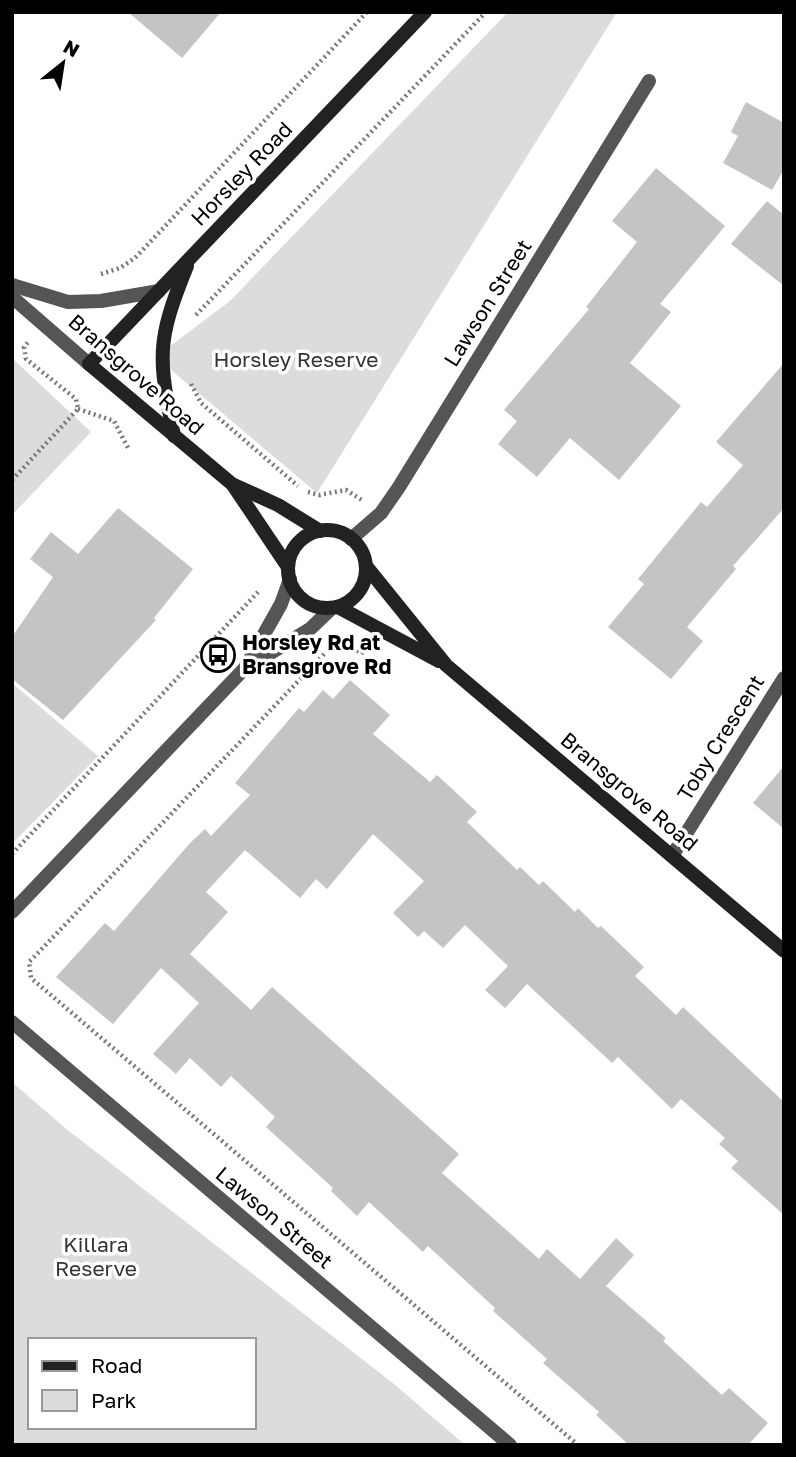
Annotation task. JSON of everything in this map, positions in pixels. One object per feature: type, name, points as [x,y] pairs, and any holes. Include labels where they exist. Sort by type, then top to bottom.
[{"type":"main road","name":"Horsley Road","points":[[89,364],[425,12]]},
{"type":"main road","points":[[174,436],[160,356],[168,313],[190,258]]},
{"type":"main road","name":"Bransgrove Road","points":[[89,364],[232,484],[278,505],[320,531]]},
{"type":"main road","name":"Bransgrove Road","points":[[232,484],[289,573]]},
{"type":"main road","points":[[320,531],[332,531],[351,539],[359,546],[366,566],[366,576],[358,594],[335,608],[314,606],[304,600],[289,573],[298,544],[320,531]]},
{"type":"main road","name":"Bransgrove Road","points":[[366,566],[446,665],[784,951]]},
{"type":"main road","name":"Bransgrove Road","points":[[335,608],[446,665]]},
{"type":"street","name":"Lawson Street","points":[[351,539],[381,513],[649,81]]},
{"type":"street","points":[[12,285],[68,302],[101,301],[159,290]]},
{"type":"street","name":"Bransgrove Road","points":[[12,297],[89,364]]},
{"type":"street","points":[[12,912],[245,668],[281,604],[289,573]]},
{"type":"street","points":[[245,668],[310,629],[335,608]]},
{"type":"street","name":"Toby Crescent","points":[[672,856],[784,678]]},
{"type":"street","name":"Lawson Street","points":[[12,1022],[510,1445]]},
{"type":"path","points":[[92,276],[120,268],[135,258],[367,12]]},
{"type":"path","points":[[192,323],[210,298],[486,12]]},
{"type":"path","points":[[24,347],[26,359],[76,399],[78,409]]},
{"type":"path","points":[[189,380],[201,403],[295,484],[311,494],[346,490],[381,513]]},
{"type":"path","points":[[78,409],[114,421],[128,448]]},
{"type":"path","points":[[12,480],[78,409]]},
{"type":"path","points":[[278,505],[295,484]]},
{"type":"path","points":[[12,854],[264,586]]},
{"type":"path","points":[[380,631],[361,654],[354,648],[330,648],[34,956],[30,962],[31,978],[578,1445]]},
{"type":"green space","name":"Horsley Reserve","points":[[508,12],[617,12],[317,493],[164,364],[165,350],[230,301]]},
{"type":"green space","points":[[12,358],[91,432],[12,515]]},
{"type":"green space","points":[[12,683],[98,756],[12,844]]},
{"type":"green space","name":"Killara Reserve","points":[[12,1082],[64,1127],[394,1384],[465,1445],[12,1445]]},
{"type":"building","points":[[128,12],[221,12],[182,58]]},
{"type":"building","points":[[746,102],[784,123],[784,169],[772,190],[723,163],[738,136],[731,132]]},
{"type":"building","points":[[656,168],[725,226],[660,304],[671,312],[630,363],[681,406],[619,480],[570,438],[537,477],[498,444],[517,421],[504,410],[589,309],[586,307],[637,242],[612,221]]},
{"type":"building","points":[[767,201],[784,215],[784,286],[731,244]]},
{"type":"building","points":[[784,363],[784,508],[733,566],[736,569],[687,627],[703,641],[671,679],[608,627],[644,584],[638,579],[701,502],[707,507],[743,465],[716,442]]},
{"type":"building","points":[[118,508],[193,569],[154,618],[156,620],[63,720],[12,679],[12,637],[53,577],[30,559],[51,532],[78,554]]},
{"type":"building","points":[[350,680],[390,715],[373,734],[430,782],[437,775],[477,812],[467,822],[517,870],[520,867],[539,885],[543,881],[575,912],[578,908],[598,928],[601,926],[644,967],[635,976],[676,1015],[683,1007],[784,1102],[784,1215],[731,1168],[738,1161],[719,1144],[725,1138],[681,1099],[672,1109],[618,1057],[612,1063],[527,984],[505,1008],[485,990],[508,966],[465,925],[443,948],[424,931],[418,937],[393,913],[424,881],[373,834],[327,889],[316,879],[300,898],[245,850],[206,892],[228,912],[190,954],[251,1010],[272,987],[459,1154],[442,1173],[539,1259],[547,1249],[580,1279],[616,1238],[634,1255],[606,1286],[666,1338],[663,1341],[722,1395],[729,1388],[768,1423],[748,1445],[629,1445],[596,1415],[599,1412],[543,1363],[547,1359],[493,1311],[495,1308],[428,1246],[423,1252],[369,1202],[357,1216],[331,1191],[333,1188],[266,1127],[275,1117],[231,1076],[221,1087],[190,1058],[176,1074],[153,1054],[199,1003],[161,968],[113,1024],[56,977],[105,923],[114,931],[190,843],[205,829],[211,836],[250,795],[235,783],[299,708],[304,712],[323,690],[333,699]]},
{"type":"building","points":[[784,766],[784,829],[753,803]]},
{"type":"place","name":"Horsley Rd at Bransgrove Rd","points":[[218,655]]}]
